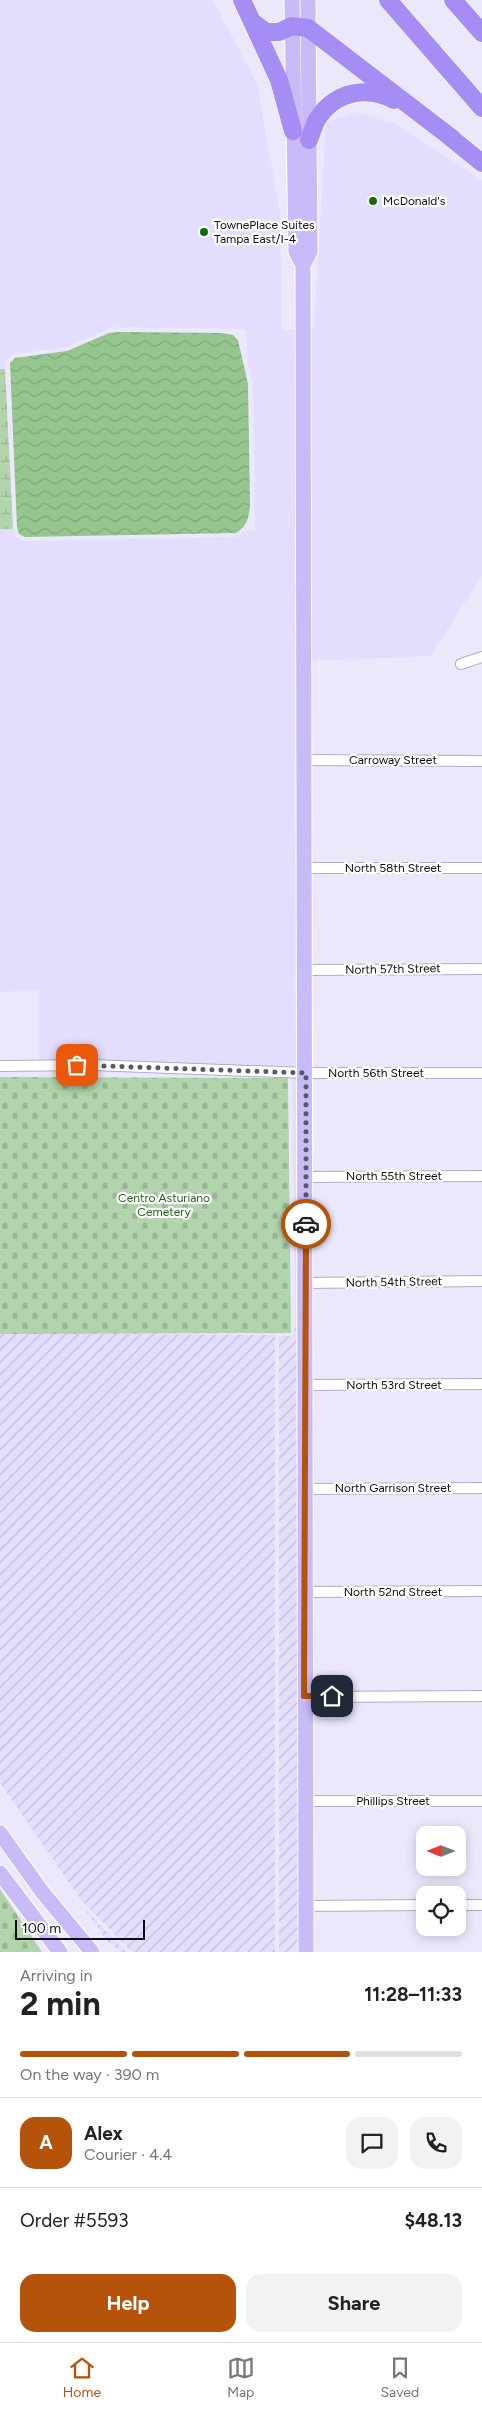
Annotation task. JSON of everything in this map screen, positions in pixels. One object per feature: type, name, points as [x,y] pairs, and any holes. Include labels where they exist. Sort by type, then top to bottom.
[{"type":"highway","points":[[242,0],[279,80],[293,131]]},
{"type":"highway","points":[[388,0],[482,108]]},
{"type":"highway","points":[[453,0],[482,33]]},
{"type":"highway","points":[[254,23],[266,32],[279,32],[300,27],[453,138],[482,163]]},
{"type":"highway","points":[[309,140],[318,118],[330,105],[358,92],[379,92],[406,106],[453,138]]},
{"type":"main road","points":[[292,0],[300,27],[309,140],[310,252],[303,265]]},
{"type":"main road","points":[[306,1952],[304,1489],[306,1073],[303,265],[296,252],[293,131],[300,27],[308,0]]},
{"type":"main road","points":[[0,1833],[44,1893],[92,1952]]},
{"type":"main road","points":[[0,1873],[60,1952]]},
{"type":"street","points":[[461,664],[482,657]]},
{"type":"street","name":"Carroway Street","points":[[304,760],[482,761]]},
{"type":"street","name":"North 58th Street","points":[[304,868],[482,868]]},
{"type":"street","name":"North 57th Street","points":[[305,970],[482,969]]},
{"type":"street","name":"North 56th Street","points":[[0,1066],[92,1065],[306,1073],[482,1072]]},
{"type":"street","name":"North 55th Street","points":[[306,1177],[482,1176]]},
{"type":"street","name":"North 54th Street","points":[[306,1284],[482,1281]]},
{"type":"street","name":"North 53rd Street","points":[[305,1385],[482,1384]]},
{"type":"street","name":"North Garrison Street","points":[[304,1489],[482,1488]]},
{"type":"street","name":"North 52nd Street","points":[[304,1592],[482,1592]]},
{"type":"street","points":[[304,1696],[482,1696]]},
{"type":"street","name":"Phillips Street","points":[[305,1801],[482,1801]]},
{"type":"street","points":[[305,1906],[416,1905]]},
{"type":"street","points":[[466,1905],[482,1905]]},
{"type":"shaded area","points":[[0,0],[213,0],[257,84],[280,213],[282,330],[298,330],[301,1068],[39,1061],[39,990],[0,992],[0,529],[13,529],[16,537],[25,541],[236,537],[246,531],[255,531],[253,384],[248,365],[246,329],[112,327],[67,347],[14,354],[6,360],[5,369],[0,369]]},
{"type":"shaded area","points":[[355,112],[395,124],[482,180],[482,576],[430,656],[308,661],[308,330],[314,329],[326,123]]},
{"type":"shaded area","points":[[292,1077],[301,1077],[300,1325],[295,1326]]},
{"type":"shaded area","points":[[300,1325],[301,1952],[279,1952],[279,1336],[294,1336],[295,1326]]},
{"type":"shaded area","points":[[0,1333],[275,1335],[275,1952],[132,1952],[82,1901],[0,1783]]},
{"type":"shaded area","points":[[84,1908],[126,1952],[121,1952],[108,1942]]},
{"type":"green space","points":[[0,369],[5,369],[13,529],[0,529]]},
{"type":"green space","name":"Centro Asturiano Cemetery","points":[[0,1077],[288,1078],[291,1333],[0,1334]]},
{"type":"green space","points":[[0,1889],[42,1952],[0,1952]]},
{"type":"water","points":[[109,333],[222,333],[233,335],[238,340],[248,384],[250,505],[247,521],[243,528],[236,533],[25,537],[19,534],[17,527],[10,363],[15,358],[67,351]]},
{"type":"way so far","points":[[77,1065],[306,1073],[306,1224]]},
{"type":"place","name":"McDonald's","points":[[373,201]]},
{"type":"place","name":"TownePlace Suites Tampa East/I-4","points":[[204,232]]},
{"type":"route","points":[[306,1224],[304,1696],[332,1696]]}]
